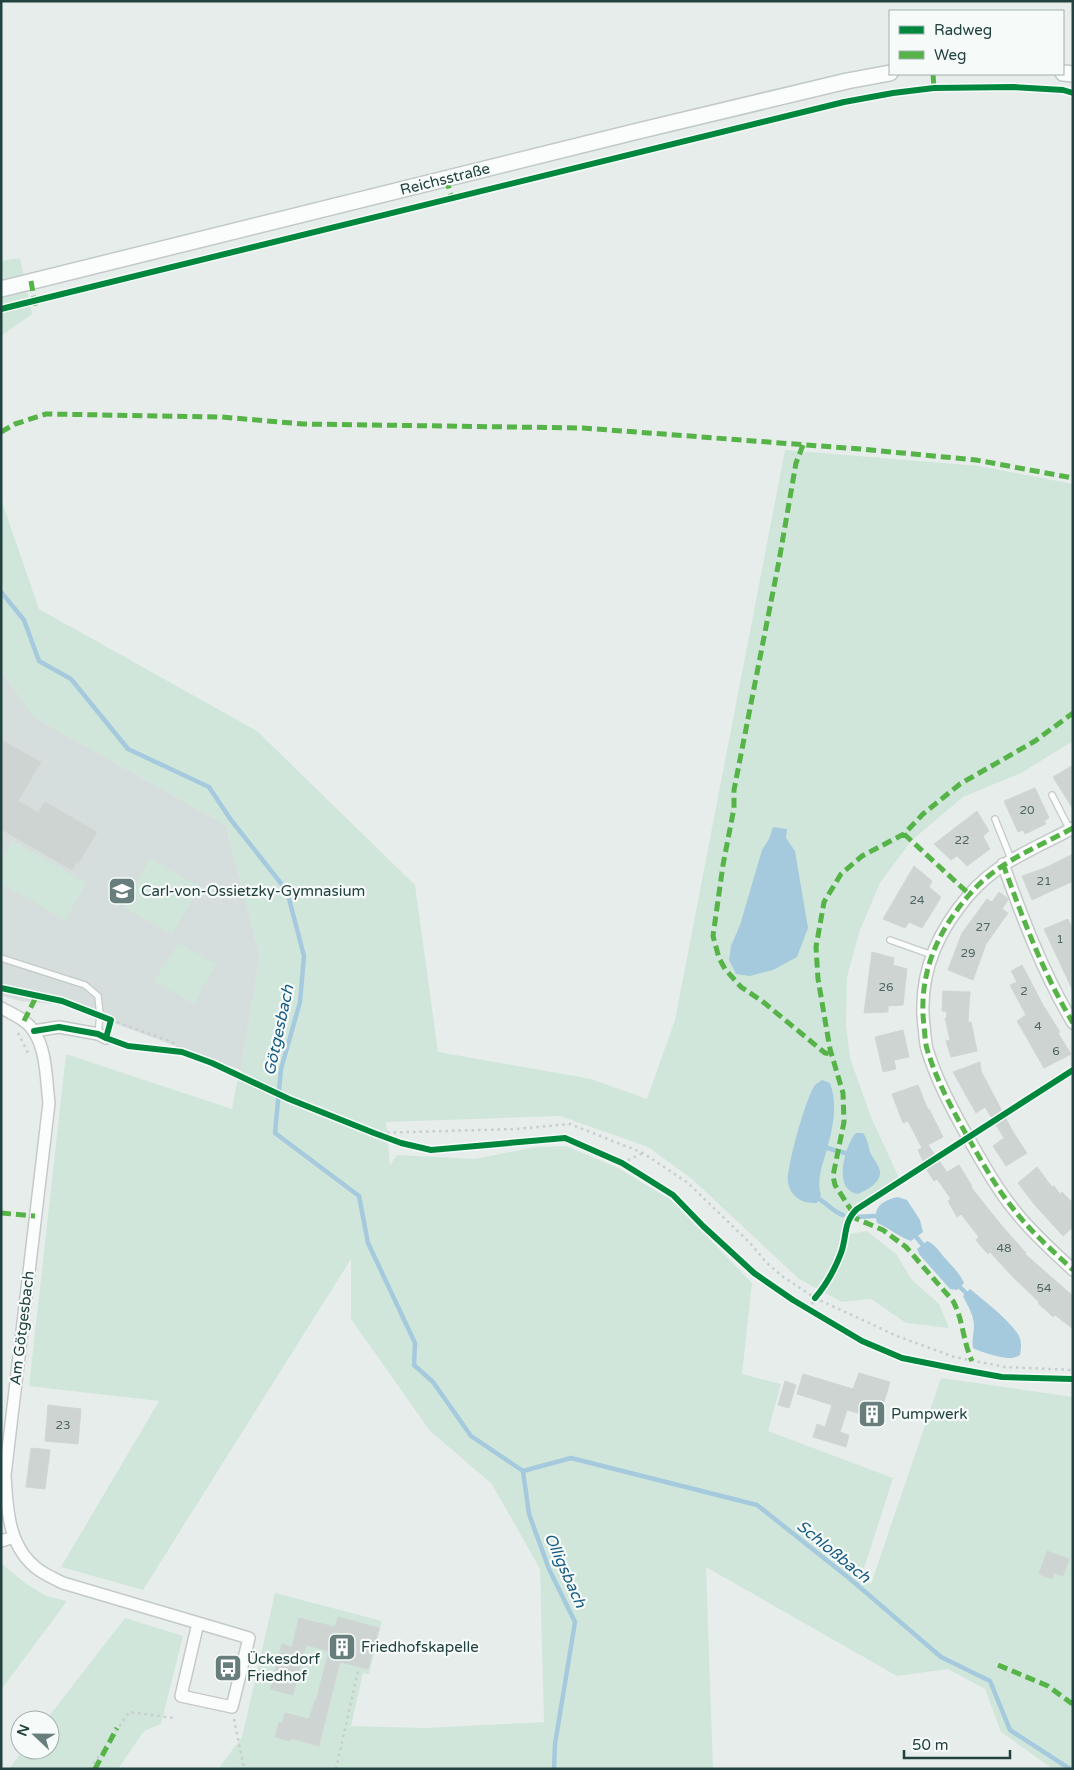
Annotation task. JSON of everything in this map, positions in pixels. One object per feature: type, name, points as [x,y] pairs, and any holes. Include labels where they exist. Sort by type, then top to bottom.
[{"type":"main road","name":"Reichsstraße","points":[[1,289],[780,97],[889,73]]},
{"type":"street","points":[[1071,829],[1007,862],[969,894],[949,921],[932,955],[926,970],[921,1006],[926,1048],[953,1111],[988,1173],[1014,1210],[1035,1234],[1073,1270]]},
{"type":"street","points":[[1007,862],[1034,946],[1056,994],[1073,1023]]},
{"type":"street","points":[[1,1008],[24,1021],[34,1031],[59,1026],[102,1036]]},
{"type":"street","name":"Am Götgesbach","points":[[34,1031],[43,1053],[49,1103],[5,1475],[8,1516],[14,1537],[23,1555],[39,1571],[63,1583],[249,1638],[232,1707]]},
{"type":"street","points":[[1,1541],[14,1537]]},
{"type":"street","points":[[198,1623],[181,1696],[232,1707]]},
{"type":"lane","points":[[1052,795],[1071,829]]},
{"type":"lane","points":[[995,819],[1007,862]]},
{"type":"lane","points":[[890,940],[932,955]]},
{"type":"lane","points":[[1,958],[85,985],[98,996],[102,1036]]},
{"type":"path","points":[[111,1020],[172,1042],[182,1052]]},
{"type":"path","points":[[374,1133],[516,1129],[570,1124],[643,1152],[688,1183],[750,1243],[766,1262],[782,1276],[815,1298],[897,1336],[954,1357],[1005,1367],[1073,1370]]},
{"type":"path","points":[[622,1163],[643,1152]]},
{"type":"path","points":[[809,1310],[815,1298]]},
{"type":"path","points":[[336,1769],[358,1671]]},
{"type":"path","points":[[232,1707],[244,1769]]},
{"type":"path","points":[[90,1769],[129,1712],[174,1718]]},
{"type":"shaded area","name":"Carl-von-Ossietzky-Gymnasium","points":[[1,669],[34,717],[226,825],[260,956],[241,1070],[65,1005],[20,1001],[1,995]]},
{"type":"green space","points":[[20,258],[32,314],[1,336],[1,261]]},
{"type":"green space","points":[[785,450],[979,466],[1073,484],[1073,741],[1021,773],[963,797],[911,841],[880,883],[860,930],[847,977],[846,1026],[850,1058],[871,1117],[900,1180],[853,1213],[844,1235],[867,1231],[896,1254],[912,1280],[939,1304],[949,1328],[906,1323],[871,1299],[842,1302],[799,1279],[692,1179],[648,1147],[560,1116],[386,1122],[390,1165],[397,1155],[475,1159],[536,1147],[566,1146],[616,1167],[673,1201],[752,1283],[742,1374],[781,1384],[768,1431],[893,1478],[861,1578],[871,1584],[941,1378],[1073,1397],[1073,1769],[1053,1769],[1001,1732],[985,1689],[948,1669],[897,1676],[706,1567],[713,1769],[218,1769],[242,1737],[275,1593],[382,1621],[369,1674],[363,1673],[351,1726],[425,1728],[544,1722],[540,1569],[492,1484],[430,1431],[351,1319],[351,1259],[143,1590],[61,1567],[159,1401],[29,1386],[66,1054],[232,1109],[241,1070],[260,956],[226,825],[34,717],[1,669],[1,499],[39,609],[257,731],[415,885],[438,1052],[591,1079],[647,1099],[675,1020]]},
{"type":"green space","points":[[13,841],[86,883],[65,920],[1,883],[1,861]]},
{"type":"green space","points":[[150,859],[200,887],[172,934],[124,907]]},
{"type":"green space","points":[[179,943],[216,964],[194,1004],[154,981]]},
{"type":"green space","points":[[1,1563],[25,1583],[46,1596],[67,1601],[1,1690]]},
{"type":"green space","points":[[125,1618],[183,1636],[161,1724],[144,1731],[118,1769],[9,1769],[16,1760],[60,1760],[60,1710],[54,1710]]},
{"type":"water","points":[[773,827],[787,829],[786,838],[795,851],[808,928],[797,957],[773,970],[750,976],[736,974],[729,960],[731,946],[740,925],[762,850],[769,839]]},
{"type":"water","points":[[822,1080],[830,1083],[834,1100],[834,1116],[819,1184],[821,1195],[817,1203],[812,1203],[799,1199],[792,1193],[788,1183],[788,1175],[793,1149],[807,1103],[815,1085]]},
{"type":"water","points":[[856,1133],[863,1133],[865,1135],[870,1152],[880,1171],[880,1176],[875,1184],[857,1194],[850,1191],[845,1185],[843,1178],[846,1153]]},
{"type":"water","points":[[898,1197],[907,1200],[920,1220],[923,1232],[911,1241],[877,1223],[876,1213],[880,1205],[883,1202]]},
{"type":"water","points":[[927,1241],[937,1248],[960,1276],[964,1283],[957,1290],[950,1289],[919,1254],[917,1249]]},
{"type":"water","points":[[970,1289],[1015,1330],[1021,1341],[1020,1355],[1013,1358],[1004,1357],[973,1348],[974,1323],[963,1296]]},
{"type":"building","points":[[1,740],[41,762],[18,801],[38,813],[45,802],[97,832],[78,864],[76,862],[72,870],[1,829]]},
{"type":"building","points":[[1073,765],[1073,809],[1053,777]]},
{"type":"building","points":[[1035,788],[1049,818],[1044,821],[1046,824],[1025,834],[1023,830],[1018,832],[1004,801]]},
{"type":"building","points":[[977,811],[989,831],[983,836],[990,849],[967,866],[957,856],[951,860],[934,844]]},
{"type":"building","points":[[1073,854],[1073,881],[1032,900],[1022,876],[1045,868]]},
{"type":"building","points":[[914,866],[932,881],[929,887],[941,897],[922,928],[909,922],[905,928],[883,919]]},
{"type":"building","points":[[999,892],[1008,900],[1002,909],[1008,913],[986,944],[973,980],[948,970],[962,933],[987,899],[992,902]]},
{"type":"building","points":[[1068,919],[1073,930],[1073,991],[1044,929]]},
{"type":"building","points":[[872,952],[894,958],[893,965],[907,969],[903,1005],[888,1006],[888,1012],[864,1013]]},
{"type":"building","points":[[1022,965],[1071,1054],[1044,1068],[1017,1021],[1026,1015],[1010,985],[1017,982],[1011,971]]},
{"type":"building","points":[[943,991],[970,992],[968,1022],[971,1022],[977,1051],[951,1057],[946,1041],[950,1040],[945,1018],[947,1017],[946,1011],[942,1011]]},
{"type":"building","points":[[903,1030],[909,1057],[894,1060],[896,1069],[883,1072],[875,1037]]},
{"type":"building","points":[[980,1062],[981,1071],[1013,1132],[1027,1153],[1006,1166],[993,1146],[1004,1138],[985,1107],[976,1113],[953,1072]]},
{"type":"building","points":[[918,1085],[928,1110],[943,1137],[924,1147],[928,1145],[947,1172],[959,1165],[971,1187],[1025,1254],[1073,1296],[1073,1329],[1055,1315],[1053,1317],[990,1252],[988,1254],[976,1240],[979,1237],[961,1214],[957,1217],[948,1201],[951,1199],[937,1179],[934,1181],[927,1170],[918,1150],[922,1148],[908,1121],[903,1123],[892,1094]]},
{"type":"building","points":[[1037,1167],[1052,1187],[1054,1186],[1060,1194],[1062,1192],[1073,1203],[1073,1227],[1063,1236],[1018,1183]]},
{"type":"building","name":"Pumpwerk","points":[[859,1373],[890,1382],[879,1419],[847,1410],[840,1432],[849,1435],[846,1447],[813,1437],[817,1424],[825,1427],[832,1405],[797,1394],[803,1374],[853,1389]]},
{"type":"building","points":[[785,1381],[796,1385],[789,1408],[778,1405]]},
{"type":"building","points":[[48,1405],[81,1409],[78,1444],[45,1441]]},
{"type":"building","points":[[31,1448],[50,1450],[45,1489],[26,1487]]},
{"type":"building","points":[[1047,1551],[1069,1559],[1063,1576],[1054,1573],[1052,1579],[1039,1574]]},
{"type":"building","points":[[338,1617],[379,1628],[368,1669],[340,1662],[319,1746],[291,1738],[290,1741],[275,1737],[279,1722],[282,1723],[285,1713],[309,1719],[316,1701],[329,1651],[306,1645],[293,1695],[270,1689],[282,1644],[292,1647],[299,1618],[335,1627]]},
{"type":"waterway","name":"Götgesbach","points":[[1,592],[24,620],[39,661],[71,679],[128,749],[209,787],[231,820],[287,891],[304,956],[300,1002],[281,1069],[275,1133],[359,1196],[368,1243],[415,1343],[414,1365],[433,1382],[471,1436],[523,1471]]},
{"type":"waterway","points":[[827,1148],[845,1153]]},
{"type":"waterway","points":[[819,1199],[843,1215]]},
{"type":"waterway","points":[[856,1217],[875,1216]]},
{"type":"waterway","points":[[917,1238],[922,1244]]},
{"type":"waterway","points":[[960,1287],[966,1293]]},
{"type":"waterway","name":"Schloßbach","points":[[523,1471],[571,1458],[757,1505],[849,1578],[941,1657],[990,1681],[1010,1730],[1070,1769]]},
{"type":"waterway","name":"Olligsbach","points":[[523,1471],[529,1514],[549,1569],[575,1622],[555,1744],[554,1769]]},
{"type":"marked path","points":[[933,75],[934,88]]},
{"type":"marked path","points":[[446,179],[453,201]]},
{"type":"marked path","points":[[31,281],[36,310]]},
{"type":"marked path","points":[[1,432],[15,424],[46,414],[222,417],[303,424],[583,428],[860,449],[976,460],[1073,478]]},
{"type":"marked path","points":[[803,445],[796,463],[779,561],[734,790],[734,808],[723,865],[713,936],[719,958],[725,969],[741,987],[762,1001],[825,1053],[831,1054]]},
{"type":"marked path","points":[[853,1213],[835,1185],[833,1176],[844,1122],[843,1093],[830,1049],[818,979],[816,947],[824,902],[841,874],[862,856],[904,834],[923,814],[960,784],[1035,741],[1073,713]]},
{"type":"marked path","points":[[1073,828],[1031,849],[992,873],[980,883],[957,909],[947,924],[932,956],[924,990],[923,1008],[927,1049],[944,1093],[966,1134],[995,1183],[1015,1211],[1073,1270]]},
{"type":"marked path","points":[[904,834],[969,894]]},
{"type":"marked path","points":[[1003,864],[1043,965],[1073,1023]]},
{"type":"marked path","points":[[24,1021],[37,995]]},
{"type":"marked path","points":[[1,1213],[35,1216]]},
{"type":"marked path","points":[[850,1216],[883,1230],[906,1247],[953,1301],[972,1361]]},
{"type":"marked path","points":[[998,1665],[1048,1686],[1071,1703],[1073,1702]]},
{"type":"marked path","points":[[95,1769],[117,1728]]},
{"type":"cycle path","points":[[1,309],[844,102],[934,88],[1013,87],[1063,90],[1073,93]]},
{"type":"cycle path","points":[[1,988],[62,1001],[111,1020],[106,1038],[128,1046],[182,1052],[212,1063],[289,1099],[401,1143],[431,1150],[565,1138],[622,1163],[673,1195],[703,1226],[754,1273],[793,1300],[862,1341],[902,1358],[952,1368],[1002,1377],[1073,1379]]},
{"type":"cycle path","points":[[34,1031],[59,1027],[98,1034],[106,1038]]},
{"type":"cycle path","points":[[815,1298],[836,1265],[843,1247],[847,1224],[857,1209],[1073,1070]]},
{"type":"place","name":"Carl-von-Ossietzky-Gymnasium","points":[[122,891]]},
{"type":"place","name":"Pumpwerk","points":[[872,1414]]},
{"type":"place","name":"Friedhofskapelle","points":[[342,1647]]},
{"type":"place","name":"Ückesdorf Friedhof","points":[[228,1668]]}]
